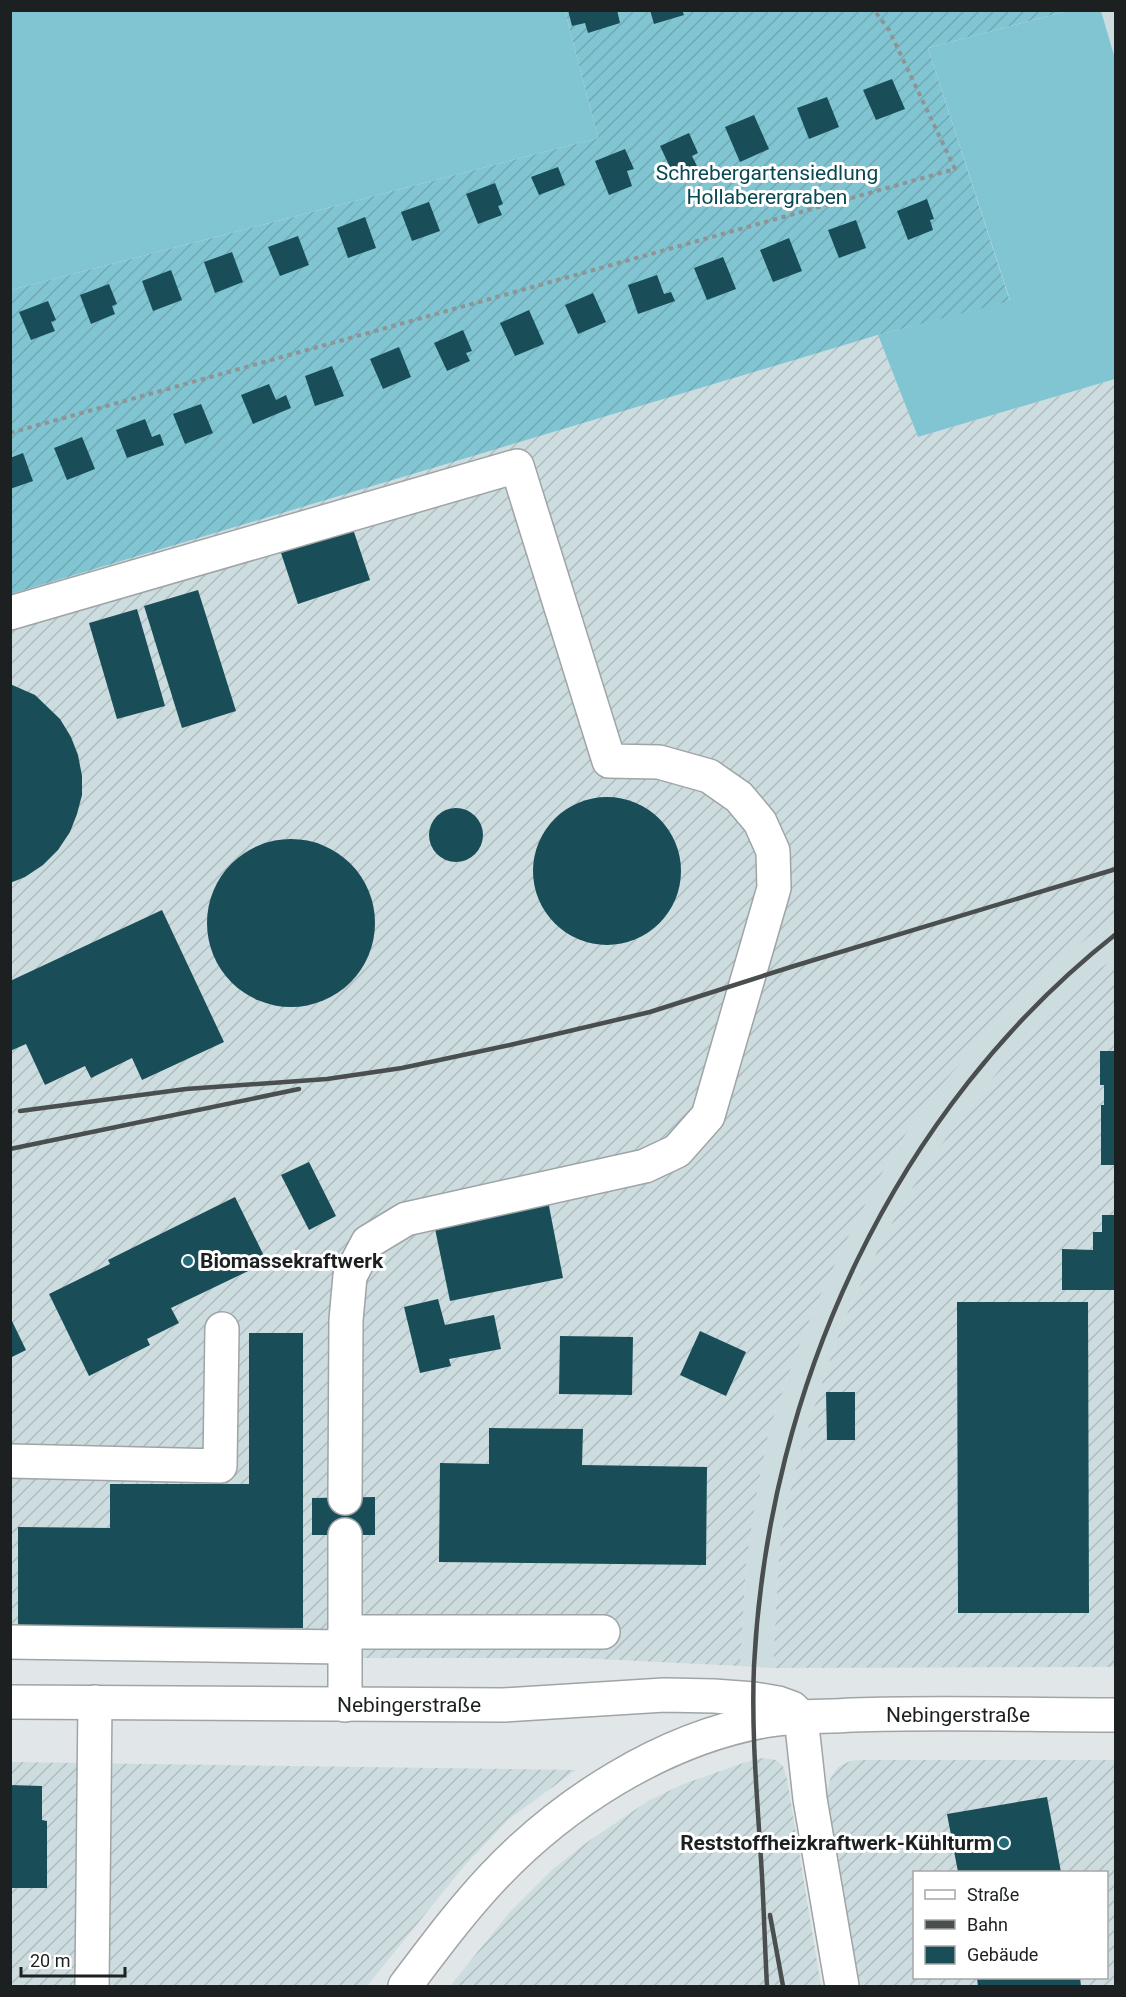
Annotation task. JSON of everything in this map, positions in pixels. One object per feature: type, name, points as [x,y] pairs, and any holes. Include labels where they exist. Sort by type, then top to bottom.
[{"type":"street","points":[[10,613],[517,466],[609,762],[659,762],[709,776],[739,797],[760,822],[773,851],[774,888],[708,1116],[677,1151],[645,1166],[406,1219],[368,1242],[350,1276],[346,1320],[345,1498]]},
{"type":"street","points":[[10,1461],[220,1466],[222,1329]]},
{"type":"street","points":[[345,1535],[345,1705]]},
{"type":"street","points":[[10,1642],[344,1639],[603,1632]]},
{"type":"street","name":"Nebingerstraße","points":[[10,1702],[504,1705],[663,1695],[754,1699],[792,1708],[801,1717]]},
{"type":"street","points":[[92,1986],[95,1702]]},
{"type":"street","name":"Nebingerstraße","points":[[405,1986],[485,1886],[511,1859],[555,1820],[606,1784],[647,1762],[697,1740],[754,1723],[801,1717],[883,1714],[1116,1715]]},
{"type":"street","points":[[801,1717],[810,1799],[842,1986]]},
{"type":"path","points":[[10,433],[955,169],[889,30],[874,10]]},
{"type":"shaded area","points":[[1101,11],[1115,11],[1115,62]]},
{"type":"shaded area","points":[[878,335],[918,437],[1115,379],[1115,915],[1045,973],[995,1024],[944,1082],[908,1130],[879,1178],[846,1241],[817,1302],[769,1430],[746,1563],[740,1666],[579,1658],[11,1658],[11,594]]},
{"type":"shaded area","points":[[1115,915],[1115,959],[1097,970],[1045,1017],[999,1070],[937,1150],[902,1204],[864,1277],[842,1325],[822,1383],[800,1452],[786,1508],[779,1552],[773,1668],[740,1666],[746,1563],[769,1430],[817,1302],[846,1241],[879,1178],[908,1130],[944,1082],[995,1024],[1045,973]]},
{"type":"shaded area","points":[[1115,959],[1115,1667],[773,1668],[779,1552],[786,1508],[800,1452],[822,1383],[842,1325],[864,1277],[902,1204],[937,1150],[999,1070],[1045,1017],[1097,970]]},
{"type":"shaded area","points":[[762,1758],[776,1760],[783,1766],[787,1779],[821,1986],[450,1986],[510,1912],[553,1869],[586,1843],[648,1801],[681,1785]]},
{"type":"shaded area","points":[[861,1760],[1115,1760],[1115,1986],[857,1986],[825,1807],[831,1777],[838,1767],[850,1761]]},
{"type":"shaded area","points":[[11,1762],[576,1770],[509,1819],[465,1865],[367,1986],[11,1986]]},
{"type":"green space","points":[[11,11],[565,11],[598,138],[11,290]]},
{"type":"green space","name":"Schrebergartensiedlung Hollaberergraben","points":[[565,11],[1067,11],[928,48],[1010,301],[878,335],[11,594],[11,290],[598,138]]},
{"type":"green space","points":[[1067,11],[1101,11],[1116,62],[1115,379],[918,437],[878,335],[1010,300],[928,48]]},
{"type":"building","points":[[568,10],[617,10],[620,23],[588,33],[585,23],[572,26]]},
{"type":"building","points":[[650,10],[682,10],[684,15],[654,24]]},
{"type":"building","points":[[892,79],[905,109],[876,120],[863,90]]},
{"type":"building","points":[[827,97],[839,127],[809,139],[797,108]]},
{"type":"building","points":[[754,115],[769,149],[740,162],[725,127]]},
{"type":"building","points":[[689,133],[698,153],[692,156],[699,170],[676,180],[660,146]]},
{"type":"building","points":[[625,149],[634,169],[627,171],[632,186],[609,195],[595,161]]},
{"type":"building","points":[[558,167],[565,185],[539,195],[531,177]]},
{"type":"building","points":[[495,183],[503,204],[498,206],[502,215],[478,224],[466,194]]},
{"type":"building","points":[[927,199],[934,219],[930,220],[933,230],[908,240],[897,211]]},
{"type":"building","points":[[429,202],[440,231],[412,241],[401,212]]},
{"type":"building","points":[[365,217],[376,248],[348,258],[337,228]]},
{"type":"building","points":[[856,220],[866,248],[839,258],[828,230]]},
{"type":"building","points":[[298,236],[309,265],[280,276],[268,247]]},
{"type":"building","points":[[789,238],[802,271],[773,282],[760,250]]},
{"type":"building","points":[[232,252],[243,282],[215,293],[204,262]]},
{"type":"building","points":[[723,257],[736,289],[707,300],[694,268]]},
{"type":"building","points":[[171,270],[182,300],[153,311],[142,281]]},
{"type":"building","points":[[657,275],[664,294],[671,292],[675,301],[638,314],[628,285]]},
{"type":"building","points":[[109,284],[117,304],[112,306],[115,314],[91,324],[80,295]]},
{"type":"building","points":[[593,293],[606,322],[578,334],[565,305]]},
{"type":"building","points":[[48,301],[56,320],[51,322],[55,331],[31,340],[19,312]]},
{"type":"building","points":[[529,310],[544,344],[515,356],[500,323]]},
{"type":"building","points":[[463,330],[472,351],[466,353],[470,361],[447,371],[434,343]]},
{"type":"building","points":[[399,347],[411,377],[383,389],[370,359]]},
{"type":"building","points":[[332,366],[344,396],[315,406],[305,376]]},
{"type":"building","points":[[269,384],[276,400],[286,395],[291,408],[253,424],[241,395]]},
{"type":"building","points":[[201,404],[213,433],[185,444],[173,414]]},
{"type":"building","points":[[145,419],[152,437],[160,434],[164,445],[127,458],[116,430]]},
{"type":"building","points":[[82,437],[95,469],[67,480],[54,448]]},
{"type":"building","points":[[23,453],[33,481],[10,489],[10,458]]},
{"type":"building","points":[[353,529],[370,580],[298,604],[281,553]]},
{"type":"building","points":[[198,590],[236,711],[182,728],[144,606]]},
{"type":"building","points":[[137,609],[165,706],[117,719],[89,623]]},
{"type":"building","points":[[10,684],[35,695],[60,719],[78,755],[82,776],[82,795],[70,832],[58,850],[43,865],[25,877],[10,883]]},
{"type":"building","points":[[607,797],[635,802],[660,818],[676,843],[681,871],[676,899],[660,924],[635,940],[607,945],[579,940],[554,924],[538,899],[533,871],[538,843],[554,818],[579,802]]},
{"type":"building","points":[[451,808],[461,808],[471,812],[479,820],[483,835],[479,850],[471,858],[461,862],[451,862],[441,858],[433,850],[429,840],[429,830],[433,820],[441,812]]},
{"type":"building","points":[[291,839],[323,846],[338,853],[350,864],[361,876],[368,891],[375,923],[368,955],[361,970],[350,982],[338,993],[323,1000],[291,1007],[259,1000],[244,993],[232,982],[221,970],[214,955],[207,923],[214,891],[221,876],[232,864],[244,853],[259,846]]},
{"type":"building","points":[[162,910],[224,1042],[142,1080],[132,1058],[91,1078],[85,1066],[45,1085],[26,1044],[10,1051],[10,981]]},
{"type":"building","points":[[1100,1051],[1116,1051],[1116,1165],[1101,1165],[1101,1105],[1104,1105],[1104,1085],[1100,1085]]},
{"type":"building","points":[[309,1162],[336,1216],[309,1230],[281,1175]]},
{"type":"building","points":[[235,1197],[267,1262],[171,1308],[179,1323],[147,1339],[150,1345],[89,1376],[49,1294],[110,1264],[108,1260]]},
{"type":"building","points":[[548,1201],[563,1278],[450,1301],[434,1224]]},
{"type":"building","points":[[1102,1215],[1116,1215],[1116,1290],[1062,1290],[1062,1249],[1093,1250],[1093,1232],[1102,1232]]},
{"type":"building","points":[[438,1299],[445,1325],[494,1315],[501,1349],[449,1359],[451,1366],[420,1373],[404,1307]]},
{"type":"building","points":[[957,1302],[1088,1302],[1089,1613],[958,1613]]},
{"type":"building","points":[[10,1317],[26,1350],[10,1358]]},
{"type":"building","points":[[700,1331],[746,1352],[726,1396],[680,1375]]},
{"type":"building","points":[[249,1333],[303,1333],[303,1628],[18,1627],[18,1527],[110,1528],[110,1484],[249,1484]]},
{"type":"building","points":[[560,1336],[633,1337],[632,1395],[559,1394]]},
{"type":"building","points":[[826,1392],[855,1392],[855,1440],[827,1440]]},
{"type":"building","points":[[489,1428],[583,1429],[582,1465],[707,1467],[706,1565],[439,1562],[440,1463],[489,1464]]},
{"type":"building","points":[[375,1497],[375,1535],[312,1535],[312,1498]]},
{"type":"building","points":[[10,1785],[42,1786],[42,1820],[47,1821],[47,1888],[10,1888]]},
{"type":"building","name":"Reststoffheizkraftwerk-Kühlturm","points":[[1047,1797],[1061,1871],[958,1871],[947,1814]]},
{"type":"building","points":[[977,1979],[1080,1979],[1081,1986],[978,1986]]},
{"type":"railway","points":[[20,1111],[186,1089],[327,1079],[402,1068],[510,1045],[650,1012],[1116,869]]},
{"type":"railway","points":[[767,1986],[754,1745],[754,1666],[764,1561],[785,1458],[816,1357],[857,1261],[908,1169],[968,1083],[1037,1004],[1116,934]]},
{"type":"railway","points":[[10,1149],[299,1089]]},
{"type":"railway","points":[[770,1915],[783,1986]]},
{"type":"place","name":"Biomassekraftwerk","points":[[188,1261]]},
{"type":"place","name":"Reststoffheizkraftwerk-Kühlturm","points":[[1004,1843]]}]
